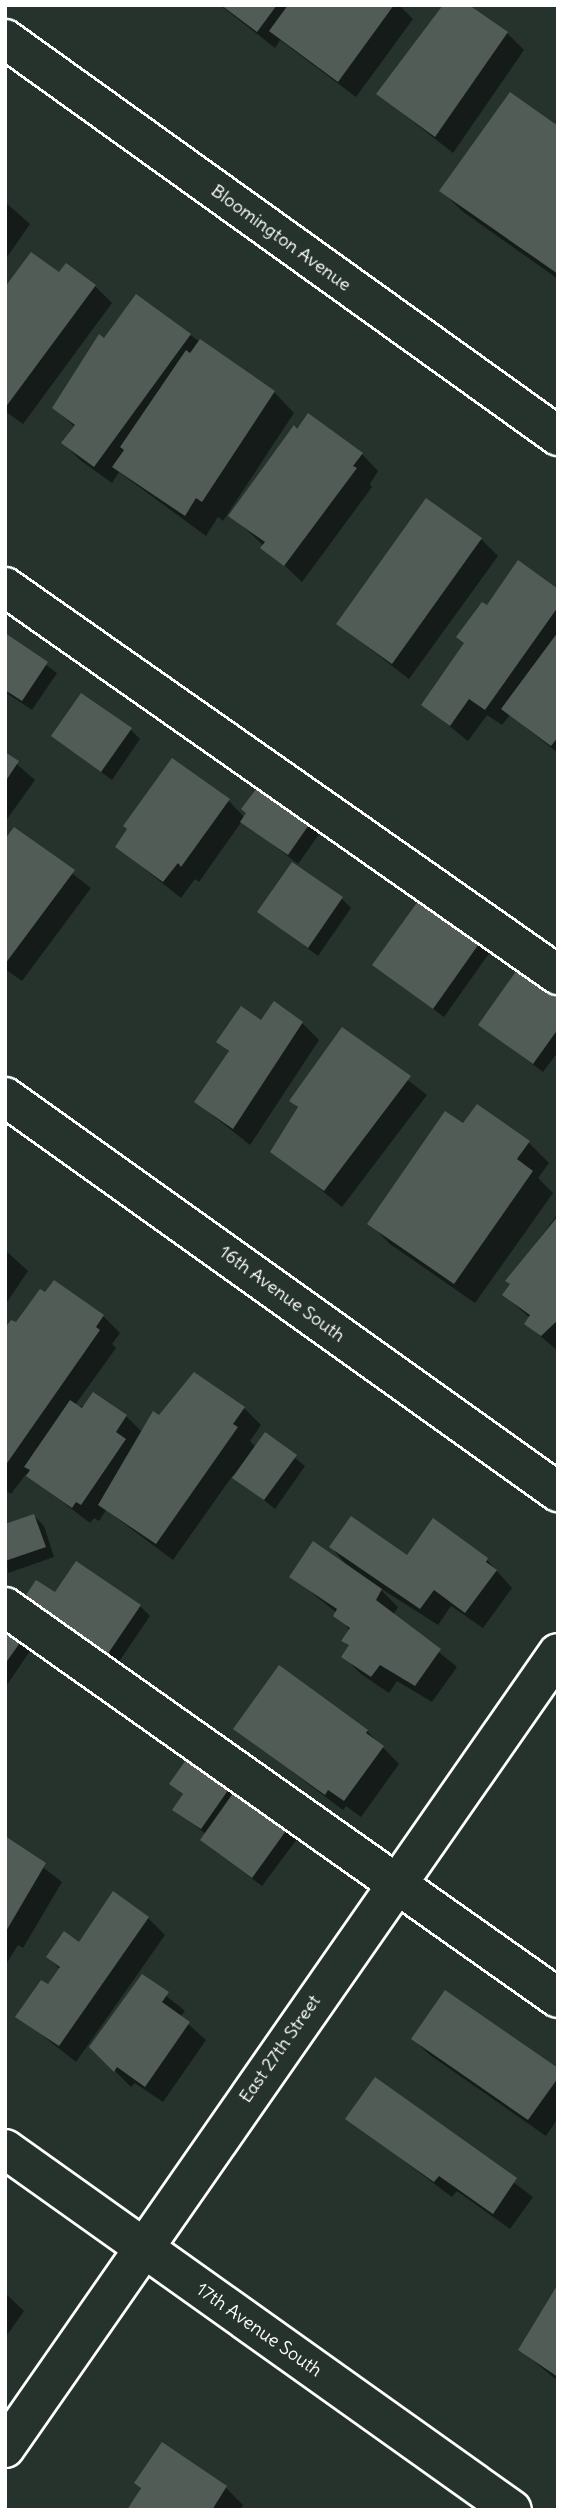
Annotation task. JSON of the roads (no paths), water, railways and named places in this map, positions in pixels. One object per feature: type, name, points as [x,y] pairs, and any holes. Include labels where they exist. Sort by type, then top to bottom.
[{"type":"street","name":"Bloomington Avenue","points":[[5,39],[558,436]]},
{"type":"street","points":[[5,587],[558,975]]},
{"type":"street","name":"16th Avenue South","points":[[5,1097],[558,1492]]},
{"type":"street","points":[[5,1608],[558,1998]]},
{"type":"street","name":"East 27th Street","points":[[5,2448],[142,2247],[558,1653]]},
{"type":"street","name":"17th Avenue South","points":[[5,2150],[512,2510]]}]
